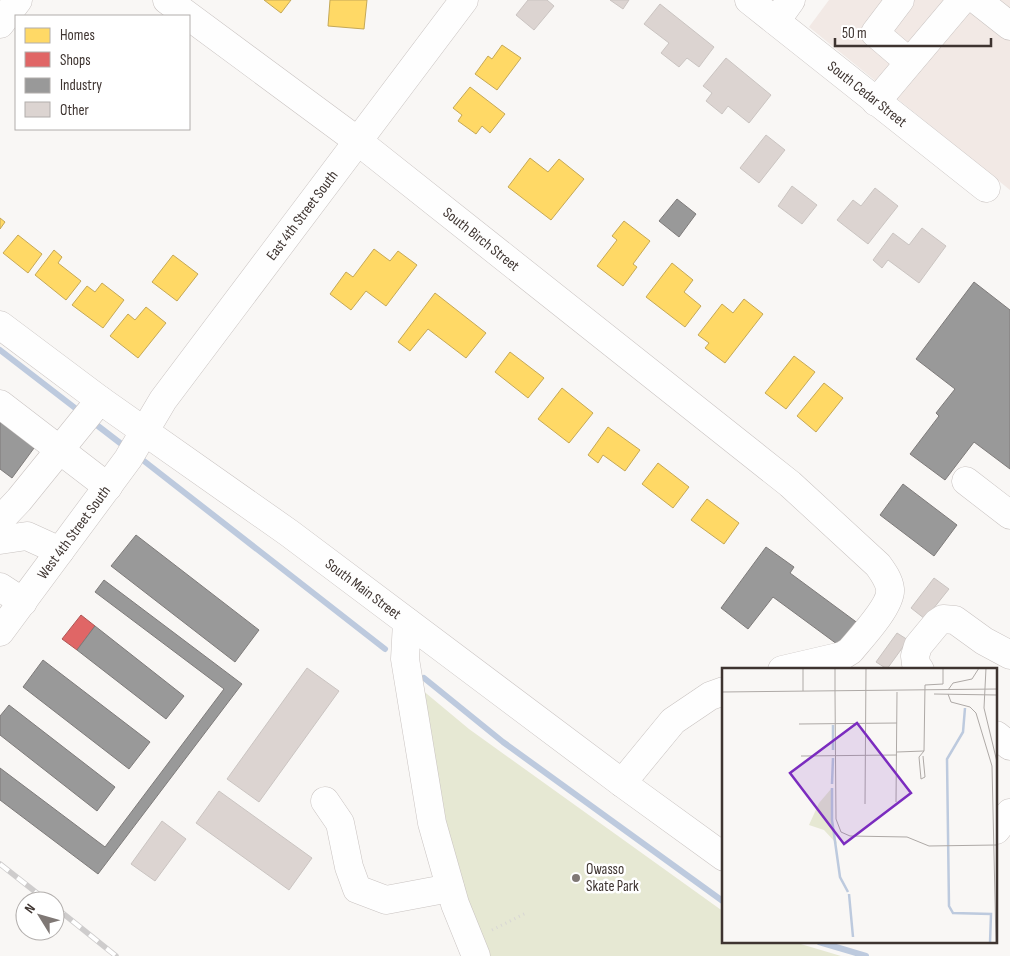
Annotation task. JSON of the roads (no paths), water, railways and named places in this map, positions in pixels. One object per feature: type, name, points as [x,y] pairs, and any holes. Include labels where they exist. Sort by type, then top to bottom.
[{"type":"street","points":[[0,24],[18,0]]},
{"type":"street","name":"South Birch Street","points":[[167,0],[187,15]]},
{"type":"street","name":"East 4th Street South","points":[[144,432],[163,400],[464,0]]},
{"type":"street","name":"South Cedar Street","points":[[749,0],[784,11],[876,102],[986,188]]},
{"type":"street","points":[[900,0],[875,33],[909,62]]},
{"type":"street","points":[[876,102],[962,0]]},
{"type":"street","points":[[976,0],[1010,26]]},
{"type":"street","name":"South Birch Street","points":[[190,17],[358,142],[790,484],[878,565],[887,580],[890,591],[888,603],[850,652],[842,656],[791,668]]},
{"type":"street","name":"South Main Street","points":[[0,325],[144,432],[289,533],[622,783],[722,856]]},
{"type":"street","points":[[0,520],[19,500],[100,400]]},
{"type":"street","points":[[0,404],[108,487]]},
{"type":"street","name":"West 4th Street South","points":[[0,632],[108,487],[144,432]]},
{"type":"street","points":[[966,481],[1010,515]]},
{"type":"street","points":[[0,540],[27,536],[60,551]]},
{"type":"street","points":[[0,587],[23,602]]},
{"type":"street","points":[[919,668],[915,656],[918,646],[937,623],[943,619],[955,620],[984,641],[1010,655]]},
{"type":"street","points":[[407,622],[405,658],[432,823],[455,904],[476,956]]},
{"type":"street","points":[[622,783],[673,720],[710,696],[722,692]]},
{"type":"street","points":[[998,736],[1010,746]]},
{"type":"street","points":[[325,802],[340,823],[349,867],[358,889],[386,900],[450,888]]},
{"type":"street","points":[[998,828],[1010,813]]},
{"type":"waterway","points":[[0,350],[79,411]]},
{"type":"waterway","points":[[98,426],[124,446]]},
{"type":"waterway","points":[[144,461],[385,649]]},
{"type":"waterway","points":[[424,678],[503,742],[722,901]]},
{"type":"waterway","points":[[826,944],[866,956]]},
{"type":"railway","points":[[0,864],[34,891]]},
{"type":"railway","points":[[65,915],[116,956]]},
{"type":"place","name":"Owasso Skate Park","points":[[576,878]]}]
